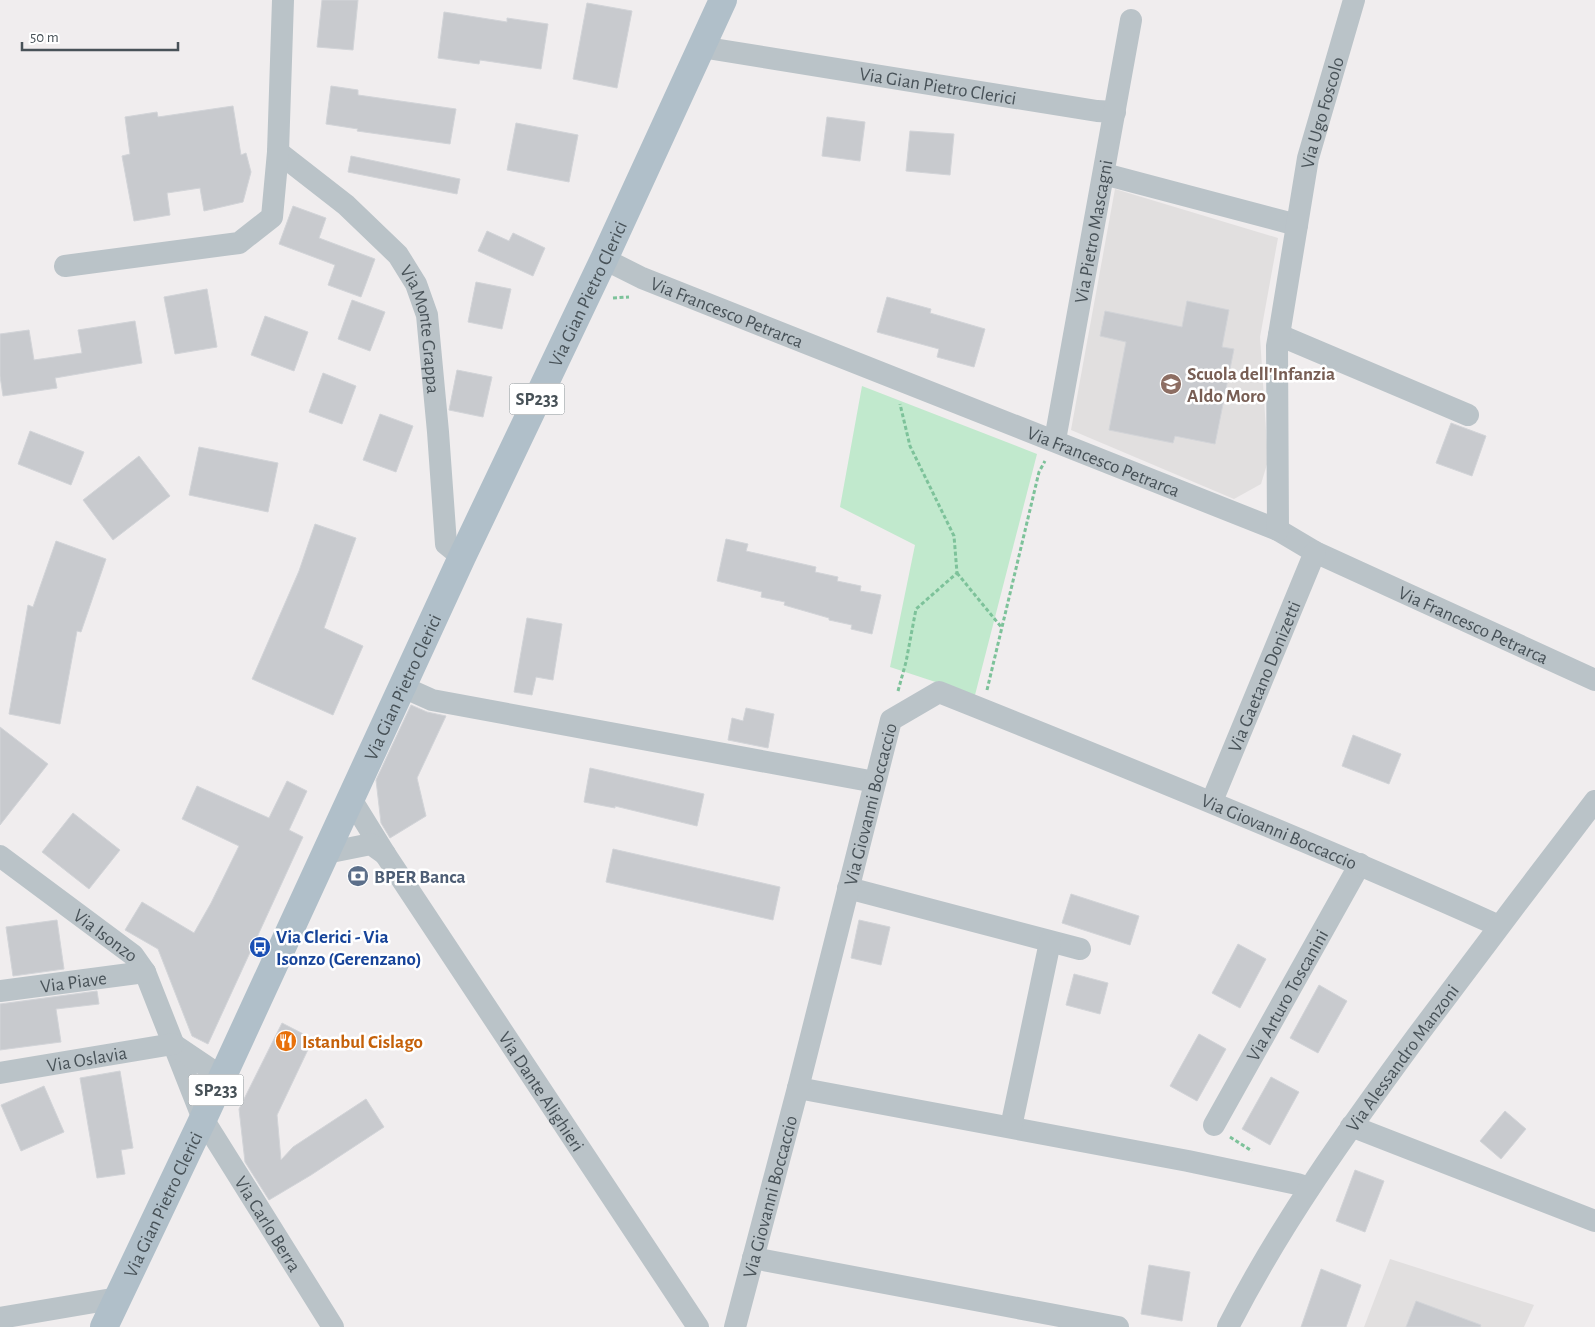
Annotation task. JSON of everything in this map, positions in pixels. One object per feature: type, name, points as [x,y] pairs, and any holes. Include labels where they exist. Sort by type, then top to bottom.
[{"type":"main road","name":"Via Gian Pietro Clerici","points":[[104,1327],[203,1119],[462,557],[604,259],[723,0]]},
{"type":"street","points":[[65,266],[238,243],[272,217],[278,152],[283,0]]},
{"type":"street","name":"Via Ugo Foscolo","points":[[1278,530],[1277,346],[1308,158],[1354,0]]},
{"type":"street","name":"Via Pietro Mascagni","points":[[1055,440],[1131,20]]},
{"type":"street","name":"Via Gian Pietro Clerici","points":[[701,47],[1097,111],[1115,112]]},
{"type":"street","name":"Via Monte Grappa","points":[[278,152],[346,205],[398,255],[416,284],[426,315],[438,432],[446,544],[462,557]]},
{"type":"street","points":[[1104,174],[1296,225]]},
{"type":"street","name":"Via Francesco Petrarca","points":[[604,259],[642,278],[1055,440],[1278,530],[1315,552],[1595,680]]},
{"type":"street","points":[[1279,335],[1468,416]]},
{"type":"street","name":"Via Gaetano Donizetti","points":[[1212,802],[1315,552]]},
{"type":"street","points":[[403,687],[432,700],[874,782]]},
{"type":"street","name":"Via Giovanni Boccaccio","points":[[735,1327],[798,1088],[891,720],[939,692],[1212,802],[1360,864],[1499,926]]},
{"type":"street","name":"Via Dante Alighieri","points":[[351,799],[385,854],[698,1327]]},
{"type":"street","name":"Via Alessandro Manzoni","points":[[1228,1327],[1251,1281],[1309,1188],[1351,1126],[1499,926],[1595,801]]},
{"type":"street","points":[[326,852],[371,844],[385,854]]},
{"type":"street","name":"Via Isonzo","points":[[0,856],[133,954],[145,972],[203,1119]]},
{"type":"street","name":"Via Arturo Toscanini","points":[[1214,1125],[1360,864]]},
{"type":"street","points":[[848,888],[1080,950]]},
{"type":"street","points":[[1011,1127],[1050,942]]},
{"type":"street","name":"Via Piave","points":[[0,991],[145,972]]},
{"type":"street","points":[[173,1044],[222,1077]]},
{"type":"street","name":"Via Oslavia","points":[[0,1073],[173,1044]]},
{"type":"street","points":[[798,1088],[1188,1160],[1309,1188]]},
{"type":"street","name":"Via Carlo Berra","points":[[203,1119],[333,1327]]},
{"type":"street","points":[[1351,1126],[1595,1222]]},
{"type":"street","points":[[753,1258],[1118,1327]]},
{"type":"street","points":[[0,1318],[118,1298]]},
{"type":"path","points":[[898,396],[910,446],[954,536],[957,573],[1002,628]]},
{"type":"path","points":[[984,710],[987,689],[1039,472],[1055,440]]},
{"type":"path","points":[[891,720],[906,662],[916,609],[957,573]]},
{"type":"shaded area","name":"Scuola dell'Infanzia Aldo Moro","points":[[1115,189],[1278,238],[1260,337],[1268,461],[1261,484],[1234,499],[1071,430]]},
{"type":"shaded area","points":[[1390,1259],[1534,1305],[1524,1327],[1364,1327]]},
{"type":"green space","points":[[862,386],[1037,454],[975,695],[890,667],[915,545],[840,507]]},
{"type":"building","points":[[322,0],[358,0],[353,50],[317,47]]},
{"type":"building","points":[[587,3],[632,11],[617,88],[573,79]]},
{"type":"building","points":[[444,12],[507,22],[507,18],[548,24],[541,69],[480,60],[479,64],[438,58]]},
{"type":"building","points":[[331,86],[358,90],[358,95],[456,109],[450,144],[357,131],[358,129],[326,124]]},
{"type":"building","points":[[233,106],[241,155],[246,153],[251,172],[243,202],[204,211],[200,188],[167,193],[170,215],[134,221],[122,156],[130,154],[125,117],[157,112],[158,117]]},
{"type":"building","points":[[827,117],[865,122],[860,161],[822,156]]},
{"type":"building","points":[[516,123],[578,135],[569,182],[507,170]]},
{"type":"building","points":[[910,131],[954,134],[950,175],[906,171]]},
{"type":"building","points":[[351,156],[460,179],[457,194],[348,172]]},
{"type":"building","points":[[293,206],[326,218],[319,238],[375,259],[361,297],[328,285],[335,265],[279,244]]},
{"type":"building","points":[[487,231],[509,241],[513,233],[545,248],[533,276],[478,251]]},
{"type":"building","points":[[476,282],[511,289],[502,329],[468,322]]},
{"type":"building","points":[[207,289],[217,347],[175,354],[164,297]]},
{"type":"building","points":[[887,297],[931,309],[930,313],[985,329],[974,367],[937,357],[939,349],[877,332]]},
{"type":"building","points":[[352,300],[385,312],[370,351],[338,339]]},
{"type":"building","points":[[1187,301],[1229,310],[1222,347],[1234,349],[1215,444],[1175,436],[1173,443],[1109,430],[1126,342],[1100,336],[1105,311],[1182,327]]},
{"type":"building","points":[[265,316],[308,332],[294,371],[251,355]]},
{"type":"building","points":[[135,321],[142,363],[55,378],[57,388],[3,396],[0,376],[0,334],[29,330],[34,360],[82,353],[78,330]]},
{"type":"building","points":[[457,370],[492,377],[483,417],[449,410]]},
{"type":"building","points":[[323,373],[356,386],[342,424],[309,412]]},
{"type":"building","points":[[380,414],[413,426],[396,472],[363,460]]},
{"type":"building","points":[[1451,423],[1486,436],[1472,476],[1436,463]]},
{"type":"building","points":[[30,431],[84,452],[71,485],[18,464]]},
{"type":"building","points":[[199,447],[278,463],[268,512],[189,495]]},
{"type":"building","points":[[139,456],[170,496],[113,540],[83,500]]},
{"type":"building","points":[[315,524],[356,538],[324,628],[363,646],[333,715],[252,679],[299,571]]},
{"type":"building","points":[[726,539],[748,544],[746,551],[816,567],[815,572],[838,577],[837,581],[861,586],[860,591],[881,595],[872,634],[851,629],[852,625],[829,620],[829,618],[784,605],[785,602],[761,597],[762,592],[717,581]]},
{"type":"building","points":[[56,541],[106,559],[81,632],[77,631],[60,724],[9,714],[28,605],[33,607]]},
{"type":"building","points":[[527,618],[562,624],[553,680],[536,677],[532,695],[514,692]]},
{"type":"building","points":[[411,705],[427,712],[446,716],[417,778],[426,816],[390,838],[381,823],[376,780]]},
{"type":"building","points":[[746,708],[774,714],[768,748],[728,740],[732,718],[743,721]]},
{"type":"building","points":[[0,727],[48,764],[0,825]]},
{"type":"building","points":[[1353,735],[1401,754],[1389,784],[1342,766]]},
{"type":"building","points":[[590,768],[704,794],[697,826],[615,806],[615,808],[584,802]]},
{"type":"building","points":[[287,781],[307,791],[289,830],[303,837],[208,1044],[192,1036],[158,949],[125,930],[142,902],[194,933],[211,903],[239,846],[182,819],[197,786],[269,818]]},
{"type":"building","points":[[73,813],[120,850],[89,889],[42,852]]},
{"type":"building","points":[[613,849],[780,887],[773,920],[606,882]]},
{"type":"building","points":[[1071,894],[1139,916],[1130,945],[1062,923]]},
{"type":"building","points":[[57,920],[64,969],[13,976],[6,927]]},
{"type":"building","points":[[859,920],[890,927],[881,965],[851,958]]},
{"type":"building","points":[[1238,944],[1266,959],[1240,1008],[1212,993]]},
{"type":"building","points":[[1074,974],[1108,983],[1100,1014],[1066,1005]]},
{"type":"building","points":[[1319,985],[1347,1001],[1318,1053],[1290,1038]]},
{"type":"building","points":[[97,991],[99,1004],[56,1009],[61,1042],[0,1050],[0,1004]]},
{"type":"building","points":[[282,1023],[313,1039],[277,1115],[281,1160],[293,1147],[366,1099],[384,1127],[269,1200],[245,1162],[239,1109]]},
{"type":"building","points":[[1199,1034],[1226,1049],[1197,1101],[1170,1086]]},
{"type":"building","points":[[120,1071],[133,1148],[121,1150],[125,1174],[97,1178],[80,1078]]},
{"type":"building","points":[[1271,1077],[1299,1092],[1270,1145],[1242,1129]]},
{"type":"building","points":[[44,1086],[64,1132],[21,1151],[1,1105]]},
{"type":"building","points":[[1505,1111],[1526,1129],[1501,1159],[1480,1141]]},
{"type":"building","points":[[1355,1170],[1384,1181],[1365,1232],[1336,1221]]},
{"type":"building","points":[[1149,1265],[1190,1272],[1182,1321],[1141,1314]]},
{"type":"building","points":[[1321,1269],[1361,1285],[1346,1327],[1301,1327]]},
{"type":"building","points":[[1416,1301],[1481,1325],[1480,1327],[1406,1327]]},
{"type":"place","name":"Scuola dell'Infanzia Aldo Moro","points":[[1171,384]]},
{"type":"place","name":"BPER Banca","points":[[358,876]]},
{"type":"place","name":"Via Clerici - Via Isonzo (Gerenzano)","points":[[260,947]]},
{"type":"place","name":"Istanbul Cislago","points":[[286,1041]]}]
